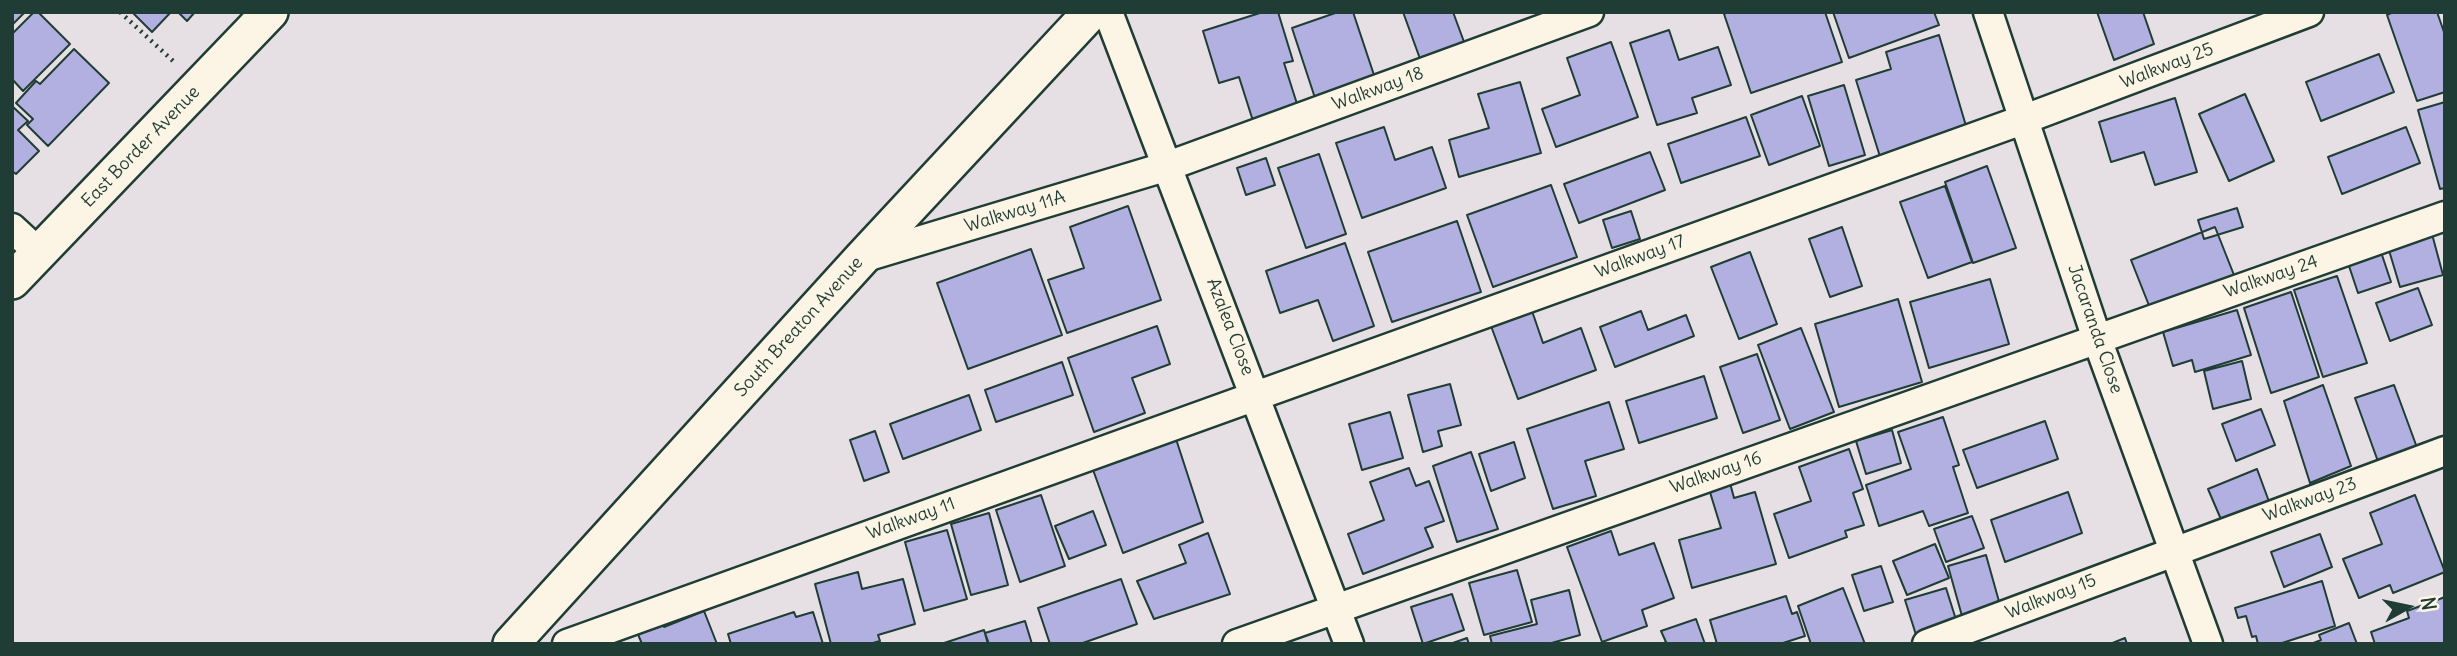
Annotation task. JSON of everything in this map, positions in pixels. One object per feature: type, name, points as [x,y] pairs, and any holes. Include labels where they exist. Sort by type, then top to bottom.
[{"type":"street","name":"East Border Avenue","points":[[12,281],[270,12]]},
{"type":"street","name":"South Breaton Avenue","points":[[511,644],[862,258],[1091,12]]},
{"type":"street","name":"Azalea Close","points":[[1108,12],[1349,644]]},
{"type":"street","name":"Walkway 18","points":[[1168,166],[1589,12]]},
{"type":"street","name":"Jacaranda Close","points":[[1988,12],[2097,339],[2208,644]]},
{"type":"street","name":"Walkway 25","points":[[2025,119],[2309,12]]},
{"type":"street","name":"Walkway 17","points":[[1255,394],[2025,119]]},
{"type":"street","name":"Walkway 11A","points":[[862,258],[1168,166]]},
{"type":"street","name":"Walkway 24","points":[[2097,339],[2445,216]]},
{"type":"street","points":[[12,228],[39,253]]},
{"type":"street","name":"Walkway 16","points":[[1237,644],[2097,339]]},
{"type":"street","name":"Walkway 11","points":[[567,644],[1255,394]]},
{"type":"street","name":"Walkway 23","points":[[2175,550],[2445,450]]},
{"type":"street","name":"Walkway 15","points":[[1927,644],[2175,550]]},
{"type":"path","points":[[120,12],[200,86]]},
{"type":"building","points":[[12,12],[25,12],[12,25]]},
{"type":"building","points":[[34,12],[38,12],[70,44],[23,91],[12,79],[12,34]]},
{"type":"building","points":[[132,12],[171,12],[152,32]]},
{"type":"building","points":[[178,12],[195,12],[187,21]]},
{"type":"building","points":[[1263,12],[1278,12],[1293,61],[1284,63],[1298,107],[1253,121],[1239,77],[1219,83],[1203,31]]},
{"type":"building","points":[[1338,12],[1353,12],[1376,81],[1316,101],[1292,28]]},
{"type":"building","points":[[1403,12],[1453,12],[1467,50],[1423,67]]},
{"type":"building","points":[[1825,12],[1842,62],[1751,93],[1724,14]]},
{"type":"building","points":[[1833,12],[1934,12],[1939,25],[1849,58]]},
{"type":"building","points":[[2097,12],[2143,12],[2154,44],[2114,60]]},
{"type":"building","points":[[2393,12],[2437,12],[2445,35],[2445,92],[2417,101],[2387,15]]},
{"type":"building","points":[[1669,30],[1679,60],[1718,47],[1731,85],[1692,98],[1697,113],[1657,125],[1630,43]]},
{"type":"building","points":[[1939,35],[1969,136],[1882,163],[1856,80],[1891,69],[1886,52]]},
{"type":"building","points":[[1611,42],[1638,117],[1556,147],[1542,109],[1580,95],[1567,58]]},
{"type":"building","points":[[74,49],[109,83],[48,146],[27,125],[33,119],[16,103],[36,81],[40,84]]},
{"type":"building","points":[[2379,54],[2394,92],[2321,121],[2306,82]]},
{"type":"building","points":[[1520,82],[1541,153],[1459,177],[1449,140],[1489,128],[1478,94]]},
{"type":"building","points":[[1844,85],[1865,155],[1829,166],[1808,96]]},
{"type":"building","points":[[2245,94],[2274,161],[2229,181],[2199,114]]},
{"type":"building","points":[[1802,96],[1820,146],[1769,165],[1751,115]]},
{"type":"building","points":[[2175,98],[2197,172],[2155,185],[2144,152],[2111,162],[2099,122]]},
{"type":"building","points":[[2445,102],[2445,188],[2440,189],[2418,110]]},
{"type":"building","points":[[12,106],[28,121],[18,130],[39,151],[16,174],[12,171]]},
{"type":"building","points":[[1746,117],[1760,156],[1681,183],[1668,144]]},
{"type":"building","points":[[1384,127],[1395,160],[1432,147],[1446,188],[1362,218],[1336,143]]},
{"type":"building","points":[[2406,127],[2420,163],[2342,194],[2328,157]]},
{"type":"building","points":[[1650,152],[1665,190],[1579,223],[1564,184]]},
{"type":"building","points":[[1319,154],[1346,234],[1306,248],[1278,168]]},
{"type":"building","points":[[1266,158],[1275,185],[1246,195],[1237,168]]},
{"type":"building","points":[[1987,166],[2016,248],[1973,263],[1945,182]]},
{"type":"building","points":[[1551,185],[1577,257],[1493,287],[1467,215]]},
{"type":"building","points":[[1945,186],[1972,262],[1928,278],[1900,202]]},
{"type":"building","points":[[1128,206],[1161,300],[1067,333],[1048,280],[1084,268],[1070,227]]},
{"type":"building","points":[[2237,208],[2243,227],[2204,239],[2198,220]]},
{"type":"building","points":[[1631,211],[1640,239],[1612,248],[1603,220]]},
{"type":"building","points":[[1457,221],[1481,292],[1392,322],[1368,252]]},
{"type":"building","points":[[1842,227],[1862,286],[1830,297],[1809,239]]},
{"type":"building","points":[[2215,227],[2234,275],[2150,308],[2131,260]]},
{"type":"building","points":[[2432,234],[2443,275],[2400,287],[2388,247]]},
{"type":"building","points":[[1345,243],[1374,326],[1333,341],[1318,300],[1280,313],[1266,271]]},
{"type":"building","points":[[1031,249],[1062,335],[968,369],[937,283]]},
{"type":"building","points":[[2380,249],[2391,282],[2358,293],[2347,260]]},
{"type":"building","points":[[1750,252],[1777,324],[1739,339],[1711,267]]},
{"type":"building","points":[[2337,276],[2367,363],[2323,377],[2294,290]]},
{"type":"building","points":[[1990,279],[2009,344],[1929,368],[1910,302]]},
{"type":"building","points":[[2418,288],[2432,325],[2390,341],[2376,303]]},
{"type":"building","points":[[2291,292],[2319,377],[2271,393],[2244,308]]},
{"type":"building","points":[[1898,299],[1922,382],[1839,407],[1815,324]]},
{"type":"building","points":[[2237,310],[2251,355],[2195,372],[2192,360],[2173,366],[2163,332]]},
{"type":"building","points":[[1532,311],[1543,343],[1581,328],[1596,370],[1518,399],[1491,326]]},
{"type":"building","points":[[1641,311],[1648,330],[1686,315],[1694,336],[1615,367],[1600,327]]},
{"type":"building","points":[[1157,326],[1170,364],[1132,378],[1145,413],[1094,432],[1068,358]]},
{"type":"building","points":[[1801,328],[1834,412],[1790,429],[1758,345]]},
{"type":"building","points":[[1757,354],[1780,420],[1743,433],[1720,367]]},
{"type":"building","points":[[2242,361],[2251,399],[2213,409],[2204,371]]},
{"type":"building","points":[[1062,362],[1073,395],[996,422],[985,390]]},
{"type":"building","points":[[1704,376],[1717,418],[1639,443],[1626,401]]},
{"type":"building","points":[[1450,384],[1461,425],[1438,431],[1442,446],[1423,452],[1408,395]]},
{"type":"building","points":[[2323,385],[2351,466],[2310,483],[2284,401]]},
{"type":"building","points":[[2394,385],[2419,453],[2380,467],[2355,398]]},
{"type":"building","points":[[969,395],[981,430],[903,459],[890,424]]},
{"type":"building","points":[[1609,402],[1624,449],[1585,461],[1596,496],[1553,509],[1527,429]]},
{"type":"building","points":[[2261,409],[2275,445],[2236,461],[2222,424]]},
{"type":"building","points":[[1390,412],[1403,458],[1362,470],[1349,424]]},
{"type":"building","points":[[1943,417],[1959,465],[1953,467],[1968,513],[1929,526],[1923,511],[1879,526],[1866,485],[1911,469],[1898,432]]},
{"type":"building","points":[[2045,421],[2058,459],[1977,488],[1963,450]]},
{"type":"building","points":[[1892,430],[1901,463],[1866,474],[1856,441]]},
{"type":"building","points":[[875,431],[889,472],[864,481],[850,440]]},
{"type":"building","points":[[1176,439],[1203,522],[1123,553],[1092,467]]},
{"type":"building","points":[[1514,442],[1525,478],[1491,491],[1479,454]]},
{"type":"building","points":[[1849,449],[1863,489],[1853,493],[1864,525],[1845,531],[1847,537],[1789,558],[1774,514],[1811,501],[1799,467]]},
{"type":"building","points":[[1471,452],[1498,529],[1457,542],[1433,466]]},
{"type":"building","points":[[1409,468],[1416,486],[1429,481],[1444,521],[1425,528],[1433,547],[1363,574],[1348,534],[1384,520],[1370,482]]},
{"type":"building","points":[[2257,469],[2271,507],[2223,524],[2208,489]]},
{"type":"building","points":[[1730,483],[1734,498],[1755,492],[1776,564],[1692,588],[1679,540],[1721,528],[1709,489]]},
{"type":"building","points":[[2068,492],[2082,533],[2005,562],[1991,520]]},
{"type":"building","points":[[1041,495],[1065,566],[1020,582],[996,510]]},
{"type":"building","points":[[2415,495],[2445,572],[2393,593],[2390,585],[2359,598],[2343,559],[2382,544],[2370,513]]},
{"type":"building","points":[[1093,511],[1106,545],[1069,559],[1055,526]]},
{"type":"building","points":[[989,513],[1008,585],[971,595],[951,524]]},
{"type":"building","points":[[1972,516],[1984,548],[1946,562],[1934,529]]},
{"type":"building","points":[[947,530],[967,599],[924,611],[905,542]]},
{"type":"building","points":[[1611,531],[1619,555],[1654,543],[1674,598],[1642,610],[1647,626],[1602,642],[1567,547]]},
{"type":"building","points":[[1208,533],[1230,594],[1154,619],[1137,581],[1186,563],[1179,545]]},
{"type":"building","points":[[2320,534],[2332,567],[2284,587],[2271,552]]},
{"type":"building","points":[[1935,544],[1949,578],[1907,595],[1893,561]]},
{"type":"building","points":[[1986,555],[2000,605],[1962,616],[1948,566]]},
{"type":"building","points":[[1881,566],[1893,602],[1864,611],[1852,575]]},
{"type":"building","points":[[1517,570],[1532,622],[1484,635],[1469,583]]},
{"type":"building","points":[[858,572],[862,589],[903,579],[915,624],[878,635],[880,641],[869,644],[831,644],[815,584]]},
{"type":"building","points":[[1121,579],[1137,624],[1080,644],[1050,644],[1038,608]]},
{"type":"building","points":[[2322,581],[2335,626],[2279,644],[2258,644],[2256,636],[2252,637],[2246,616],[2238,618],[2235,608]]},
{"type":"building","points":[[1843,588],[1865,644],[1811,644],[1798,606]]},
{"type":"building","points":[[1946,588],[1958,626],[1917,638],[1905,600]]},
{"type":"building","points":[[1569,590],[1580,635],[1548,644],[1492,644],[1490,636],[1537,624],[1531,600]]},
{"type":"building","points":[[1452,594],[1464,630],[1423,644],[1411,607]]},
{"type":"building","points":[[1786,596],[1792,614],[1797,612],[1805,636],[1780,644],[1717,644],[1710,620]]},
{"type":"building","points":[[2445,597],[2445,644],[2375,644],[2371,632],[2409,618],[2407,611]]},
{"type":"building","points":[[704,611],[717,644],[642,644],[635,627],[660,616],[664,627]]},
{"type":"building","points":[[794,612],[796,617],[813,612],[823,644],[731,644],[728,634]]},
{"type":"building","points":[[1696,619],[1705,644],[1662,644],[1666,642],[1661,631]]},
{"type":"building","points":[[1025,621],[1032,644],[989,644],[985,633]]},
{"type":"building","points":[[2349,623],[2357,644],[2311,644],[2321,640],[2319,635]]},
{"type":"building","points":[[984,630],[988,644],[941,644]]},
{"type":"building","points":[[1467,638],[1469,644],[1450,644]]},
{"type":"building","points":[[2125,638],[2127,644],[2110,644]]}]
